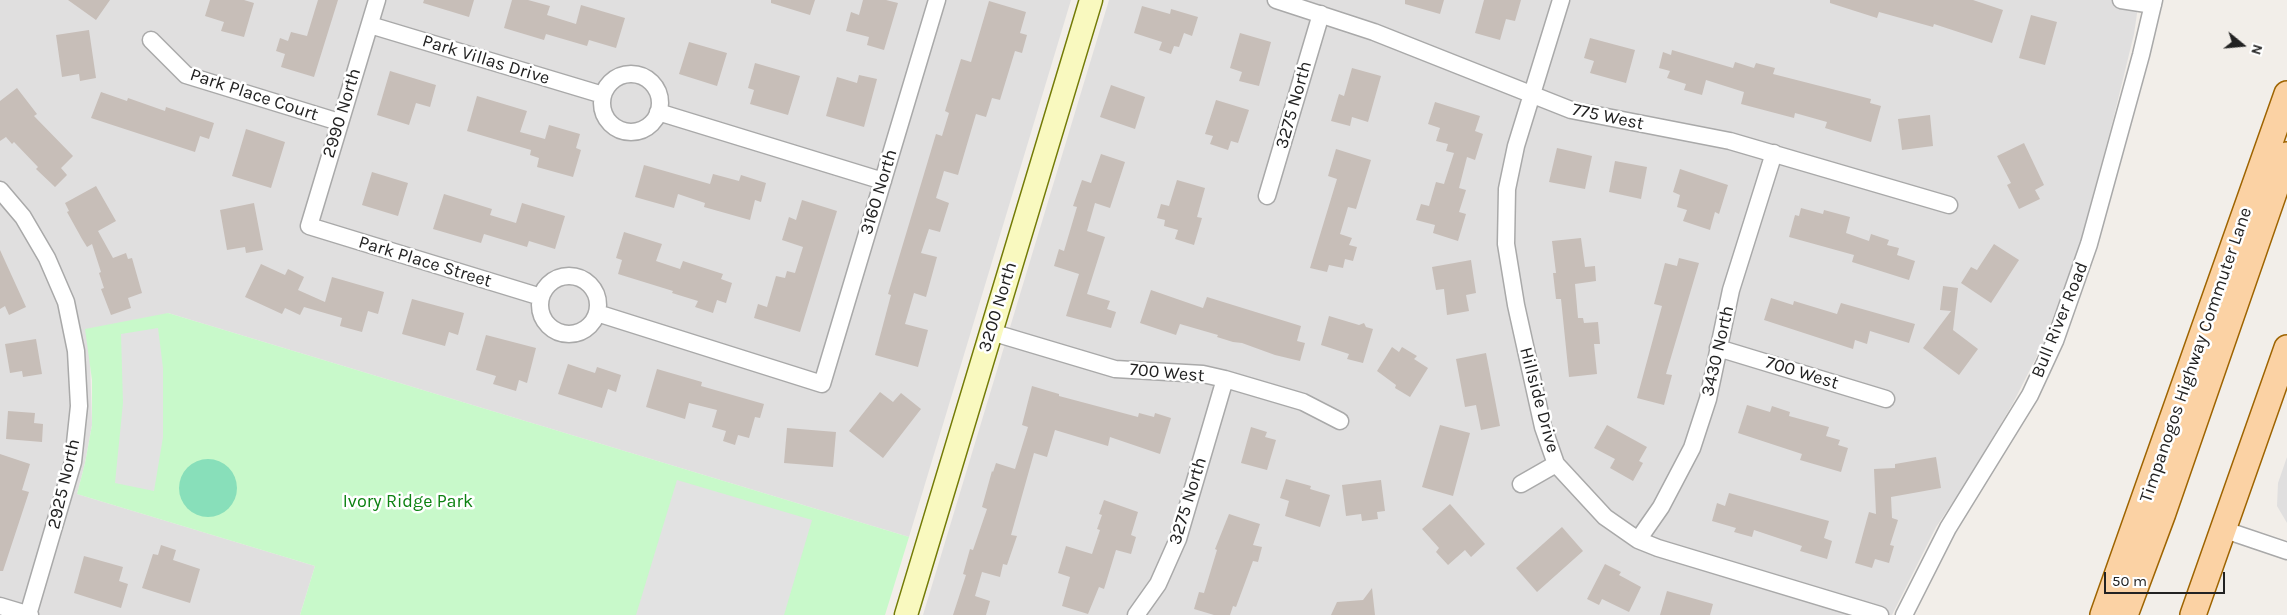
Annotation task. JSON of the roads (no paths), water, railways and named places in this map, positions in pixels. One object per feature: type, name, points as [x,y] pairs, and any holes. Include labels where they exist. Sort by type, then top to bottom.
[{"type":"main road","name":"Timpanogos Highway Commuter Lane","points":[[2103,615],[2287,94]]},
{"type":"main road","name":"Timpanogos Highway Commuter Lane","points":[[2124,615],[2163,512],[2287,155]]},
{"type":"main road","points":[[2193,615],[2225,530],[2287,348]]},
{"type":"street","name":"2990 North","points":[[308,226],[377,0]]},
{"type":"street","name":"3160 North","points":[[596,313],[822,384],[937,0]]},
{"type":"street","name":"3200 North","points":[[906,615],[1091,0]]},
{"type":"street","name":"775 West","points":[[1276,0],[1374,32],[1578,112],[1730,140],[1948,206]]},
{"type":"street","name":"Hillside Drive","points":[[1560,0],[1531,95],[1506,189],[1506,244],[1516,305],[1543,427],[1556,464],[1605,517],[1638,540],[1658,548],[1880,615]]},
{"type":"street","points":[[2121,0],[2153,3]]},
{"type":"street","name":"Bull River Road","points":[[1904,615],[1930,559],[2030,394],[2055,341],[2089,244],[2142,54],[2153,3]]},
{"type":"street","name":"3275 North","points":[[1267,196],[1321,14]]},
{"type":"street","name":"Park Villas Drive","points":[[370,24],[603,95]]},
{"type":"street","name":"Park Place Court","points":[[151,40],[186,75],[340,122]]},
{"type":"street","points":[[635,75],[650,82],[655,88],[659,104],[658,112],[650,124],[644,128],[630,132],[622,131],[605,117],[603,95],[606,88],[619,77],[635,75]]},
{"type":"street","points":[[658,112],[883,180]]},
{"type":"street","name":"3430 North","points":[[1638,540],[1661,507],[1692,448],[1708,399],[1732,290],[1774,152]]},
{"type":"street","name":"2925 North","points":[[0,190],[23,217],[48,258],[66,302],[76,351],[79,406],[73,462],[29,615]]},
{"type":"street","name":"Park Place Street","points":[[308,226],[541,297]]},
{"type":"street","points":[[564,276],[573,276],[587,283],[593,289],[598,304],[590,325],[571,334],[558,332],[546,323],[540,311],[541,297],[550,283],[564,276]]},
{"type":"street","name":"700 West","points":[[991,332],[1115,368],[1194,373],[1225,380],[1303,402],[1340,421]]},
{"type":"street","name":"700 West","points":[[1718,348],[1886,399]]},
{"type":"street","name":"3275 North","points":[[1136,615],[1158,584],[1178,538],[1225,380]]},
{"type":"street","points":[[1521,484],[1556,464]]},
{"type":"street","points":[[2225,530],[2287,550]]},
{"type":"street","points":[[0,606],[29,615]]},
{"type":"park label","name":"Ivory Ridge Park","points":[[408,502]]}]
